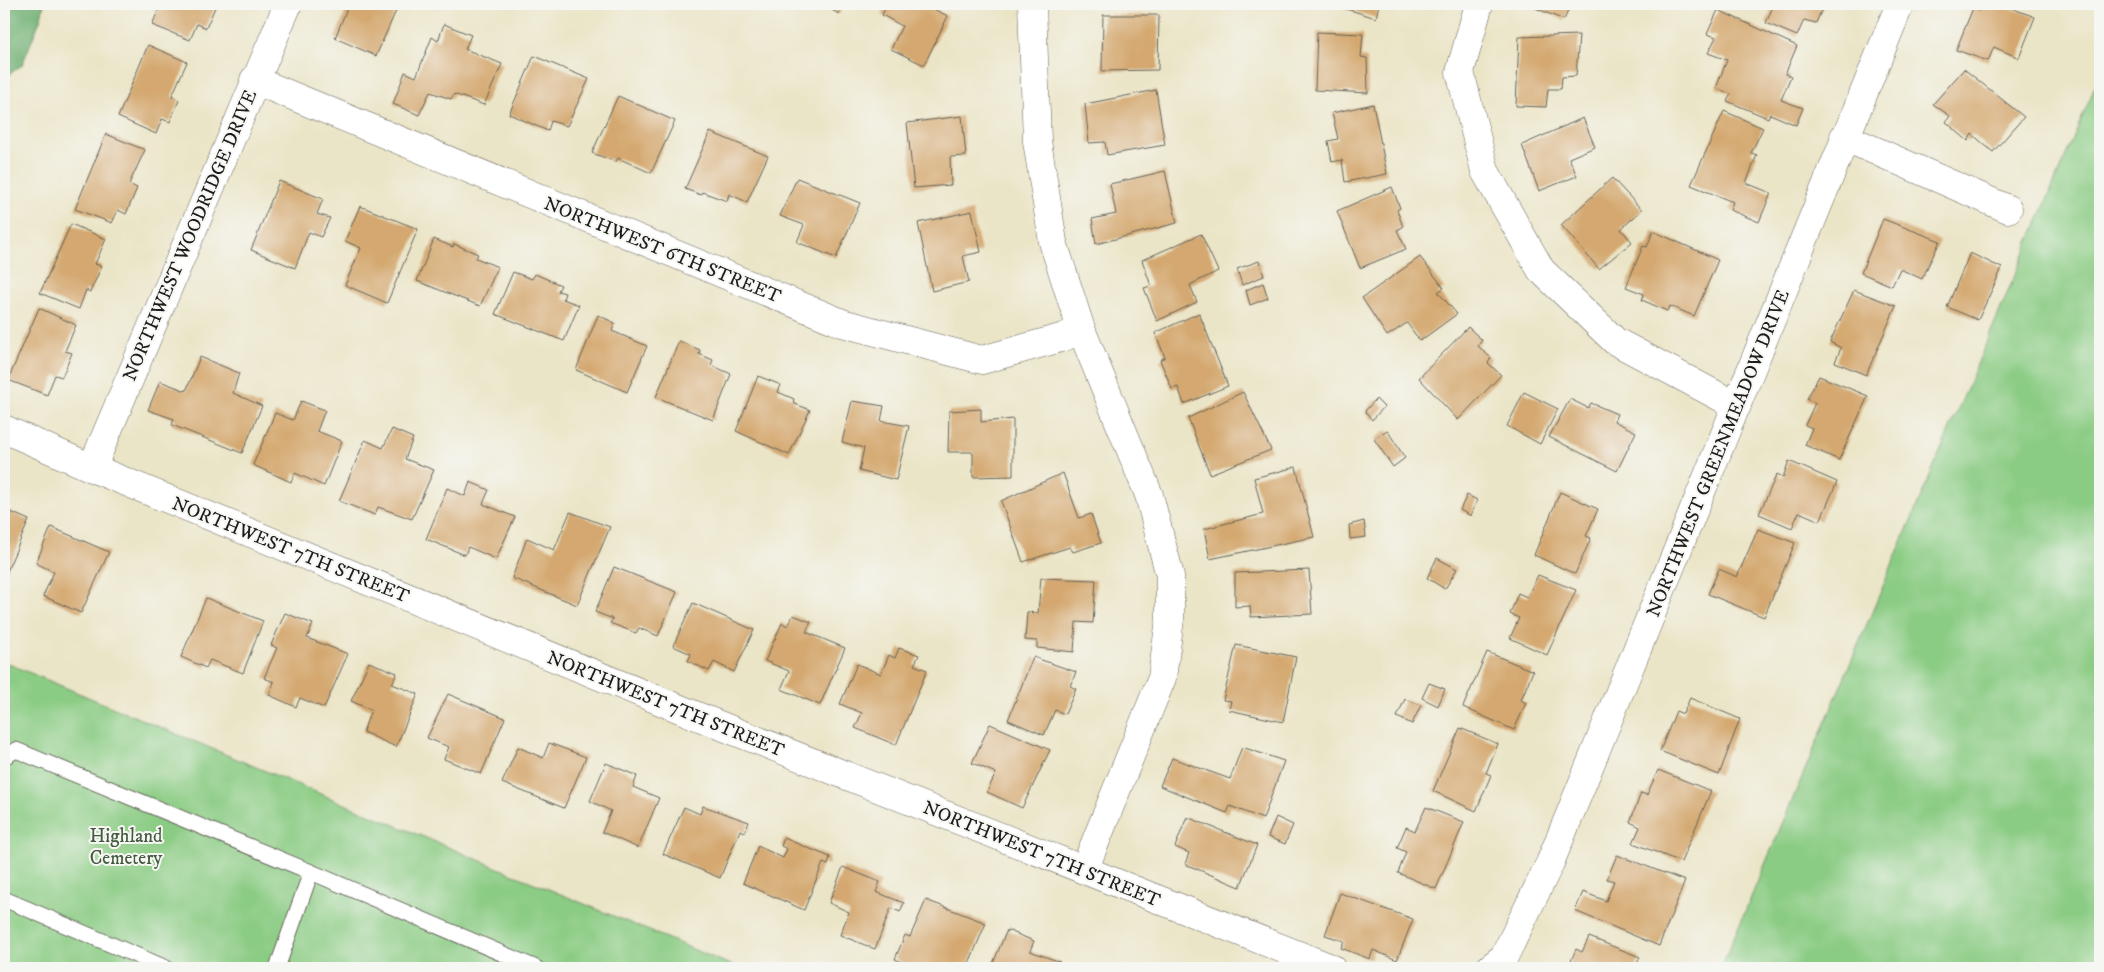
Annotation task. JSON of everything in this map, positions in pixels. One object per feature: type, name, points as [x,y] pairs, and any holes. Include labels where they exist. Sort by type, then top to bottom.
[{"type":"street","name":"NORTHWEST WOODRIDGE DRIVE","points":[[92,468],[254,80],[288,4]]},
{"type":"street","points":[[1032,4],[1037,141],[1053,242],[1081,329],[1149,495],[1170,576],[1170,619],[1162,678],[1084,870]]},
{"type":"street","points":[[1479,4],[1460,72],[1485,171],[1541,270],[1616,341],[1737,406]]},
{"type":"street","name":"NORTHWEST GREENMEADOW DRIVE","points":[[1490,968],[1504,957],[1550,863],[1737,406],[1844,137],[1900,4]]},
{"type":"street","name":"NORTHWEST 6TH STREET","points":[[254,80],[842,323],[982,360],[1064,337],[1081,329]]},
{"type":"street","points":[[1844,137],[2008,209]]},
{"type":"street","name":"NORTHWEST 7TH STREET","points":[[4,429],[92,468],[724,727],[1331,968]]},
{"type":"lane","points":[[4,757],[16,750],[311,872],[536,968]]},
{"type":"lane","points":[[277,968],[311,872]]},
{"type":"lane","points":[[4,899],[166,968]]},
{"type":"green space","points":[[4,4],[44,4],[41,18],[22,65],[4,78]]},
{"type":"green space","points":[[2100,75],[2100,968],[1721,968]]},
{"type":"green space","name":"Highland Cemetery","points":[[4,662],[738,968],[4,968]]},
{"type":"building","points":[[161,4],[216,5],[206,28],[197,24],[190,40],[152,25]]},
{"type":"building","points":[[355,4],[399,4],[376,56],[335,38],[348,6],[353,9]]},
{"type":"building","points":[[821,4],[845,4],[839,14]]},
{"type":"building","points":[[887,4],[923,4],[948,16],[924,65],[891,49],[902,26],[882,15]]},
{"type":"building","points":[[1330,4],[1379,4],[1376,18]]},
{"type":"building","points":[[1526,4],[1571,4],[1564,20]]},
{"type":"building","points":[[1774,4],[1824,4],[1816,23],[1804,20],[1797,36],[1766,23]]},
{"type":"building","points":[[1982,4],[2000,4],[2035,17],[2019,58],[1994,47],[1988,61],[1956,50],[1973,8],[1979,11]]},
{"type":"building","points":[[1718,10],[1797,46],[1785,74],[1791,76],[1781,100],[1803,108],[1796,125],[1770,114],[1768,118],[1727,101],[1731,94],[1716,88],[1727,60],[1708,53],[1716,37],[1707,34]]},
{"type":"building","points":[[1103,15],[1159,15],[1158,70],[1102,71]]},
{"type":"building","points":[[444,24],[471,35],[465,49],[502,64],[484,105],[454,94],[451,99],[430,92],[419,115],[393,104],[405,72],[416,77],[432,37],[438,41]]},
{"type":"building","points":[[1317,32],[1363,34],[1361,57],[1367,58],[1368,93],[1315,90]]},
{"type":"building","points":[[1579,35],[1576,76],[1562,77],[1561,89],[1548,89],[1546,107],[1516,106],[1519,37]]},
{"type":"building","points":[[148,45],[187,62],[172,96],[179,100],[170,122],[162,119],[156,134],[118,117]]},
{"type":"building","points":[[534,56],[589,79],[567,126],[551,121],[548,131],[509,114]]},
{"type":"building","points":[[1964,69],[2024,117],[1993,152],[1972,134],[1968,141],[1946,122],[1950,116],[1933,104]]},
{"type":"building","points":[[1156,90],[1165,145],[1107,155],[1105,142],[1089,143],[1085,104]]},
{"type":"building","points":[[618,96],[675,121],[651,173],[618,158],[616,162],[592,153]]},
{"type":"building","points":[[1373,104],[1387,174],[1345,182],[1342,160],[1332,162],[1328,141],[1338,139],[1332,113]]},
{"type":"building","points":[[1724,111],[1763,128],[1751,153],[1757,155],[1746,183],[1771,193],[1759,222],[1730,210],[1733,202],[1691,185]]},
{"type":"building","points":[[962,116],[966,156],[950,157],[951,185],[914,188],[907,123]]},
{"type":"building","points":[[1583,118],[1595,147],[1569,158],[1577,176],[1539,191],[1522,145]]},
{"type":"building","points":[[710,132],[768,156],[747,202],[729,194],[727,201],[702,192],[701,195],[685,189]]},
{"type":"building","points":[[106,134],[145,150],[129,184],[137,188],[126,214],[118,210],[112,223],[75,209]]},
{"type":"building","points":[[1165,171],[1177,223],[1096,244],[1092,219],[1116,214],[1110,184]]},
{"type":"building","points":[[797,178],[860,203],[836,258],[797,242],[804,225],[780,216]]},
{"type":"building","points":[[1612,178],[1642,210],[1621,229],[1632,242],[1599,269],[1561,225]]},
{"type":"building","points":[[279,181],[323,199],[317,214],[330,218],[321,237],[309,232],[295,268],[251,250]]},
{"type":"building","points":[[1392,187],[1400,208],[1397,210],[1403,227],[1397,230],[1406,249],[1360,268],[1337,211]]},
{"type":"building","points":[[360,206],[418,229],[387,303],[345,285],[361,248],[345,241]]},
{"type":"building","points":[[972,211],[981,252],[963,256],[969,282],[932,291],[918,223]]},
{"type":"building","points":[[1883,219],[1940,241],[1922,279],[1900,269],[1892,286],[1861,273]]},
{"type":"building","points":[[71,224],[106,239],[95,264],[102,266],[90,292],[86,290],[79,309],[40,293]]},
{"type":"building","points":[[1653,231],[1718,260],[1694,316],[1670,306],[1667,311],[1642,300],[1644,294],[1626,287],[1643,246],[1647,247]]},
{"type":"building","points":[[1201,234],[1218,271],[1190,285],[1197,302],[1157,321],[1144,288],[1151,286],[1142,260]]},
{"type":"building","points":[[434,239],[453,247],[454,244],[478,254],[476,258],[498,267],[480,306],[417,281]]},
{"type":"building","points":[[1970,253],[2002,268],[1978,320],[1947,307]]},
{"type":"building","points":[[1420,257],[1444,288],[1438,292],[1457,314],[1420,341],[1407,323],[1387,336],[1362,298]]},
{"type":"building","points":[[1259,261],[1264,276],[1242,285],[1237,269]]},
{"type":"building","points":[[513,272],[532,279],[535,274],[561,285],[558,291],[565,293],[563,299],[579,305],[564,341],[495,314]]},
{"type":"building","points":[[1263,283],[1268,298],[1250,305],[1246,290]]},
{"type":"building","points":[[1854,290],[1896,306],[1866,375],[1835,362],[1841,348],[1830,342]]},
{"type":"building","points":[[39,308],[76,325],[65,351],[72,353],[62,377],[55,375],[47,395],[8,380]]},
{"type":"building","points":[[1199,313],[1228,386],[1184,404],[1178,387],[1172,389],[1160,360],[1165,357],[1155,333]]},
{"type":"building","points":[[598,315],[615,323],[612,331],[647,346],[627,392],[576,370]]},
{"type":"building","points":[[1468,327],[1482,340],[1478,346],[1491,358],[1488,363],[1501,375],[1458,420],[1419,378]]},
{"type":"building","points":[[679,341],[700,350],[699,354],[713,360],[711,365],[731,374],[713,420],[656,397]]},
{"type":"building","points":[[200,357],[239,373],[233,393],[262,406],[242,453],[172,425],[174,419],[148,410],[160,381],[186,391]]},
{"type":"building","points":[[758,376],[781,385],[778,392],[794,399],[793,403],[810,410],[789,455],[736,431]]},
{"type":"building","points":[[1819,376],[1868,396],[1839,460],[1805,445],[1812,428],[1805,425],[1815,403],[1807,399]]},
{"type":"building","points":[[1243,392],[1271,450],[1210,474],[1188,418]]},
{"type":"building","points":[[1524,392],[1558,409],[1540,444],[1507,426]]},
{"type":"building","points":[[1376,399],[1384,407],[1372,420],[1365,411]]},
{"type":"building","points":[[1570,399],[1588,408],[1591,403],[1617,414],[1614,421],[1636,432],[1617,471],[1549,437]]},
{"type":"building","points":[[301,401],[325,410],[317,431],[342,441],[324,486],[295,473],[291,482],[253,465],[275,413],[293,420]]},
{"type":"building","points":[[852,401],[884,406],[881,421],[909,426],[896,480],[859,471],[864,448],[842,442]]},
{"type":"building","points":[[981,409],[981,422],[1013,419],[1013,476],[973,477],[973,452],[948,452],[949,411]]},
{"type":"building","points":[[392,429],[413,438],[405,459],[434,470],[412,519],[378,507],[375,515],[339,501],[365,440],[383,448]]},
{"type":"building","points":[[1387,430],[1405,458],[1393,467],[1374,439]]},
{"type":"building","points":[[1789,461],[1837,482],[1820,521],[1799,512],[1792,528],[1759,514],[1777,474],[1783,477]]},
{"type":"building","points":[[1296,467],[1314,537],[1210,559],[1204,529],[1263,514],[1254,478]]},
{"type":"building","points":[[1063,473],[1079,518],[1091,514],[1101,543],[1073,552],[1070,547],[1023,562],[1001,501]]},
{"type":"building","points":[[470,482],[489,490],[483,504],[515,517],[496,559],[468,547],[465,555],[426,539],[447,488],[465,496]]},
{"type":"building","points":[[1560,492],[1598,509],[1586,536],[1591,538],[1575,574],[1534,555]]},
{"type":"building","points":[[1467,495],[1477,500],[1471,516],[1460,510]]},
{"type":"building","points":[[4,509],[29,520],[7,571],[4,570]]},
{"type":"building","points":[[570,512],[610,527],[577,605],[512,578],[527,538],[554,550]]},
{"type":"building","points":[[1364,521],[1366,537],[1350,539],[1349,525]]},
{"type":"building","points":[[51,527],[109,552],[81,613],[43,596],[54,572],[36,563]]},
{"type":"building","points":[[1758,529],[1795,543],[1764,617],[1708,594],[1719,569],[1737,577]]},
{"type":"building","points":[[1437,558],[1457,569],[1445,589],[1427,578]]},
{"type":"building","points":[[614,567],[677,592],[658,636],[639,628],[636,633],[610,623],[613,619],[595,612]]},
{"type":"building","points":[[1309,570],[1312,614],[1251,617],[1250,606],[1235,607],[1235,573]]},
{"type":"building","points":[[1538,575],[1576,590],[1547,655],[1510,638],[1519,618],[1510,614],[1518,593],[1527,597]]},
{"type":"building","points":[[1041,578],[1096,580],[1093,623],[1076,622],[1074,652],[1037,648],[1037,641],[1025,640],[1027,612],[1038,613]]},
{"type":"building","points":[[206,598],[263,621],[243,673],[210,660],[206,668],[181,657]]},
{"type":"building","points":[[693,603],[754,630],[734,672],[714,662],[709,671],[688,661],[691,654],[673,646]]},
{"type":"building","points":[[285,613],[313,624],[307,638],[348,654],[324,708],[300,698],[296,707],[269,695],[274,682],[264,678],[277,648],[271,645]]},
{"type":"building","points":[[793,615],[811,622],[806,632],[845,648],[820,705],[781,689],[789,671],[765,661],[782,623],[788,626]]},
{"type":"building","points":[[1236,645],[1296,657],[1283,722],[1229,710],[1231,701],[1223,700]]},
{"type":"building","points":[[899,648],[919,655],[914,665],[927,670],[896,745],[855,728],[862,713],[840,704],[857,664],[881,674],[889,655],[895,658]]},
{"type":"building","points":[[1487,652],[1533,671],[1521,700],[1526,703],[1514,730],[1463,707]]},
{"type":"building","points":[[1033,657],[1076,672],[1070,686],[1076,689],[1065,714],[1055,710],[1044,735],[1008,720]]},
{"type":"building","points":[[369,662],[397,673],[392,684],[418,694],[396,747],[363,732],[371,710],[351,701]]},
{"type":"building","points":[[1429,683],[1445,689],[1438,706],[1422,698]]},
{"type":"building","points":[[448,694],[505,718],[481,774],[444,759],[449,747],[427,738]]},
{"type":"building","points":[[1690,698],[1740,719],[1719,775],[1660,751],[1676,711],[1683,714]]},
{"type":"building","points":[[1405,699],[1421,705],[1412,724],[1397,717]]},
{"type":"building","points":[[990,724],[1050,750],[1022,808],[987,792],[996,773],[972,763]]},
{"type":"building","points":[[1460,728],[1498,744],[1486,773],[1491,775],[1476,811],[1433,791]]},
{"type":"building","points":[[549,743],[586,757],[564,808],[502,783],[518,747],[543,758]]},
{"type":"building","points":[[1242,747],[1284,761],[1263,819],[1230,806],[1227,813],[1160,786],[1172,758],[1230,779]]},
{"type":"building","points":[[606,763],[637,776],[633,787],[659,798],[638,848],[602,832],[611,811],[590,801]]},
{"type":"building","points":[[1658,770],[1711,791],[1681,862],[1633,843],[1640,827],[1630,822],[1641,793],[1647,795]]},
{"type":"building","points":[[703,806],[749,822],[745,832],[740,830],[720,878],[663,854],[684,807],[700,814]]},
{"type":"building","points":[[1426,807],[1464,822],[1436,889],[1398,873],[1406,852],[1397,848],[1406,827],[1415,831]]},
{"type":"building","points":[[1187,817],[1257,845],[1240,887],[1185,864],[1189,853],[1175,847]]},
{"type":"building","points":[[1276,817],[1293,825],[1285,844],[1268,837]]},
{"type":"building","points":[[784,838],[830,857],[828,865],[823,863],[804,910],[743,883],[758,846],[783,858],[787,849],[781,846]]},
{"type":"building","points":[[1617,855],[1685,881],[1659,946],[1575,911],[1583,892],[1606,901],[1614,881],[1607,879]]},
{"type":"building","points":[[843,867],[880,882],[876,892],[904,903],[900,912],[891,908],[875,949],[840,935],[849,912],[829,903]]},
{"type":"building","points":[[1340,893],[1413,919],[1397,960],[1373,950],[1370,959],[1341,948],[1344,941],[1325,935]]},
{"type":"building","points":[[926,900],[986,923],[967,968],[935,968],[926,964],[925,968],[914,968],[895,959],[905,935],[910,937]]},
{"type":"building","points":[[1007,930],[1034,941],[1030,951],[1060,962],[1057,968],[991,968]]},
{"type":"building","points":[[1589,937],[1640,957],[1635,968],[1568,968],[1576,949],[1582,952]]}]
